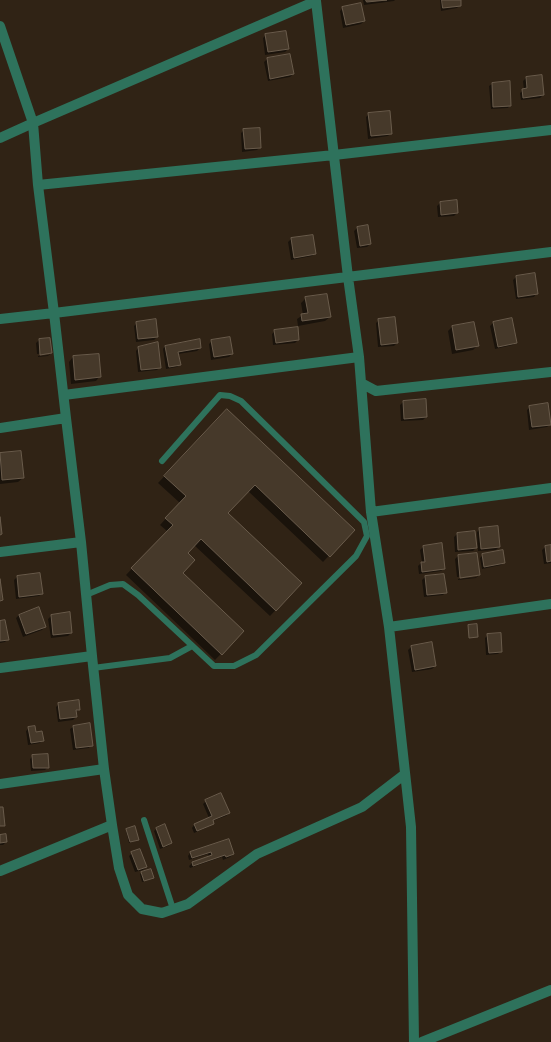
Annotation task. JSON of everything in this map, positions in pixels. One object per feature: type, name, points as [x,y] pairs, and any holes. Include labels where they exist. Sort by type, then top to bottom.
[{"type":"street","points":[[0,138],[318,0],[348,277],[359,357],[371,512],[389,627],[411,827],[414,1042]]},
{"type":"street","points":[[0,26],[33,123],[38,185],[81,542],[104,769],[119,868],[128,895],[142,909],[162,914],[188,904],[257,854],[362,807],[405,774]]},
{"type":"street","points":[[38,185],[334,155],[551,130]]},
{"type":"street","points":[[0,319],[551,252]]},
{"type":"street","points":[[64,395],[359,357]]},
{"type":"street","points":[[361,383],[376,391],[551,372]]},
{"type":"street","points":[[0,428],[66,418]]},
{"type":"street","points":[[371,512],[551,488]]},
{"type":"street","points":[[0,552],[81,542]]},
{"type":"street","points":[[389,627],[551,604]]},
{"type":"street","points":[[0,668],[92,656]]},
{"type":"street","points":[[0,784],[104,769]]},
{"type":"street","points":[[0,871],[112,825]]},
{"type":"street","points":[[422,1042],[551,990]]},
{"type":"lane","points":[[86,596],[110,585],[123,584],[138,595],[214,666],[234,666],[256,655],[356,556],[367,536],[364,522],[241,400],[230,396],[220,395],[162,461]]},
{"type":"lane","points":[[93,668],[170,658],[192,646]]},
{"type":"lane","points":[[144,820],[173,909]]},
{"type":"building","points":[[366,0],[387,0],[367,2]]},
{"type":"building","points":[[442,0],[461,0],[461,6],[443,8]]},
{"type":"building","points":[[361,3],[365,21],[346,25],[342,7]]},
{"type":"building","points":[[286,31],[289,49],[268,52],[265,34]]},
{"type":"building","points":[[290,54],[294,74],[270,79],[267,58]]},
{"type":"building","points":[[542,75],[544,95],[523,98],[522,89],[527,88],[526,77]]},
{"type":"building","points":[[510,81],[511,106],[493,107],[492,83]]},
{"type":"building","points":[[390,111],[392,134],[371,136],[368,113]]},
{"type":"building","points":[[260,128],[261,148],[245,149],[243,129]]},
{"type":"building","points":[[457,200],[458,213],[441,215],[440,202]]},
{"type":"building","points":[[368,225],[371,244],[360,246],[357,227]]},
{"type":"building","points":[[313,235],[316,254],[294,258],[291,238]]},
{"type":"building","points":[[535,273],[538,294],[518,297],[516,276]]},
{"type":"building","points":[[327,294],[331,317],[302,321],[301,314],[308,313],[305,297]]},
{"type":"building","points":[[395,317],[398,343],[381,345],[378,319]]},
{"type":"building","points":[[512,318],[517,343],[498,347],[493,322]]},
{"type":"building","points":[[156,319],[158,337],[138,339],[136,322]]},
{"type":"building","points":[[474,322],[479,346],[456,350],[452,326]]},
{"type":"building","points":[[298,327],[299,340],[276,343],[274,330]]},
{"type":"building","points":[[230,337],[233,354],[214,357],[211,340]]},
{"type":"building","points":[[50,338],[52,353],[40,355],[39,339]]},
{"type":"building","points":[[200,339],[201,348],[178,352],[181,365],[169,367],[165,346]]},
{"type":"building","points":[[158,342],[161,368],[141,370],[138,347]]},
{"type":"building","points":[[99,354],[101,377],[75,380],[73,356]]},
{"type":"building","points":[[426,399],[427,417],[404,419],[403,401]]},
{"type":"building","points":[[548,403],[551,425],[532,427],[529,406]]},
{"type":"building","points":[[227,409],[355,530],[330,557],[255,485],[228,513],[302,583],[276,611],[201,539],[188,553],[195,560],[183,573],[244,631],[222,655],[131,568],[173,525],[165,518],[186,496],[164,476]]},
{"type":"building","points":[[21,451],[24,478],[2,480],[0,453]]},
{"type":"building","points":[[0,517],[2,534],[0,535]]},
{"type":"building","points":[[498,526],[500,547],[481,549],[479,528]]},
{"type":"building","points":[[475,531],[477,548],[458,550],[457,533]]},
{"type":"building","points":[[442,543],[445,569],[422,572],[421,562],[425,562],[423,546]]},
{"type":"building","points":[[551,545],[551,561],[547,562],[545,546]]},
{"type":"building","points":[[503,550],[505,563],[484,567],[482,554]]},
{"type":"building","points":[[477,553],[480,575],[460,578],[458,555]]},
{"type":"building","points":[[40,573],[43,594],[19,597],[17,576]]},
{"type":"building","points":[[444,574],[447,593],[427,595],[425,576]]},
{"type":"building","points":[[0,579],[3,600],[0,601]]},
{"type":"building","points":[[39,607],[46,627],[26,634],[19,615]]},
{"type":"building","points":[[70,612],[72,633],[53,635],[51,615]]},
{"type":"building","points":[[5,620],[9,640],[0,641],[0,621]]},
{"type":"building","points":[[477,624],[478,637],[469,638],[468,625]]},
{"type":"building","points":[[501,633],[502,652],[489,653],[487,634]]},
{"type":"building","points":[[432,642],[436,666],[415,670],[411,646]]},
{"type":"building","points":[[79,700],[80,710],[76,710],[77,717],[60,719],[58,703]]},
{"type":"building","points":[[90,723],[93,746],[76,748],[73,726]]},
{"type":"building","points":[[35,726],[36,732],[42,731],[44,741],[31,743],[28,727]]},
{"type":"building","points":[[48,754],[49,768],[33,768],[32,755]]},
{"type":"building","points":[[221,793],[230,813],[213,820],[214,824],[197,831],[194,824],[212,816],[205,800]]},
{"type":"building","points":[[0,807],[3,807],[5,826],[0,826]]},
{"type":"building","points":[[165,824],[172,843],[163,847],[156,828]]},
{"type":"building","points":[[135,826],[139,840],[130,842],[126,829]]},
{"type":"building","points":[[6,834],[7,842],[0,843],[0,835]]},
{"type":"building","points":[[229,839],[234,854],[226,857],[225,855],[193,866],[192,862],[212,855],[211,852],[192,858],[190,852]]},
{"type":"building","points":[[140,849],[147,867],[138,870],[131,852]]},
{"type":"building","points":[[151,869],[154,878],[144,881],[141,872]]}]
